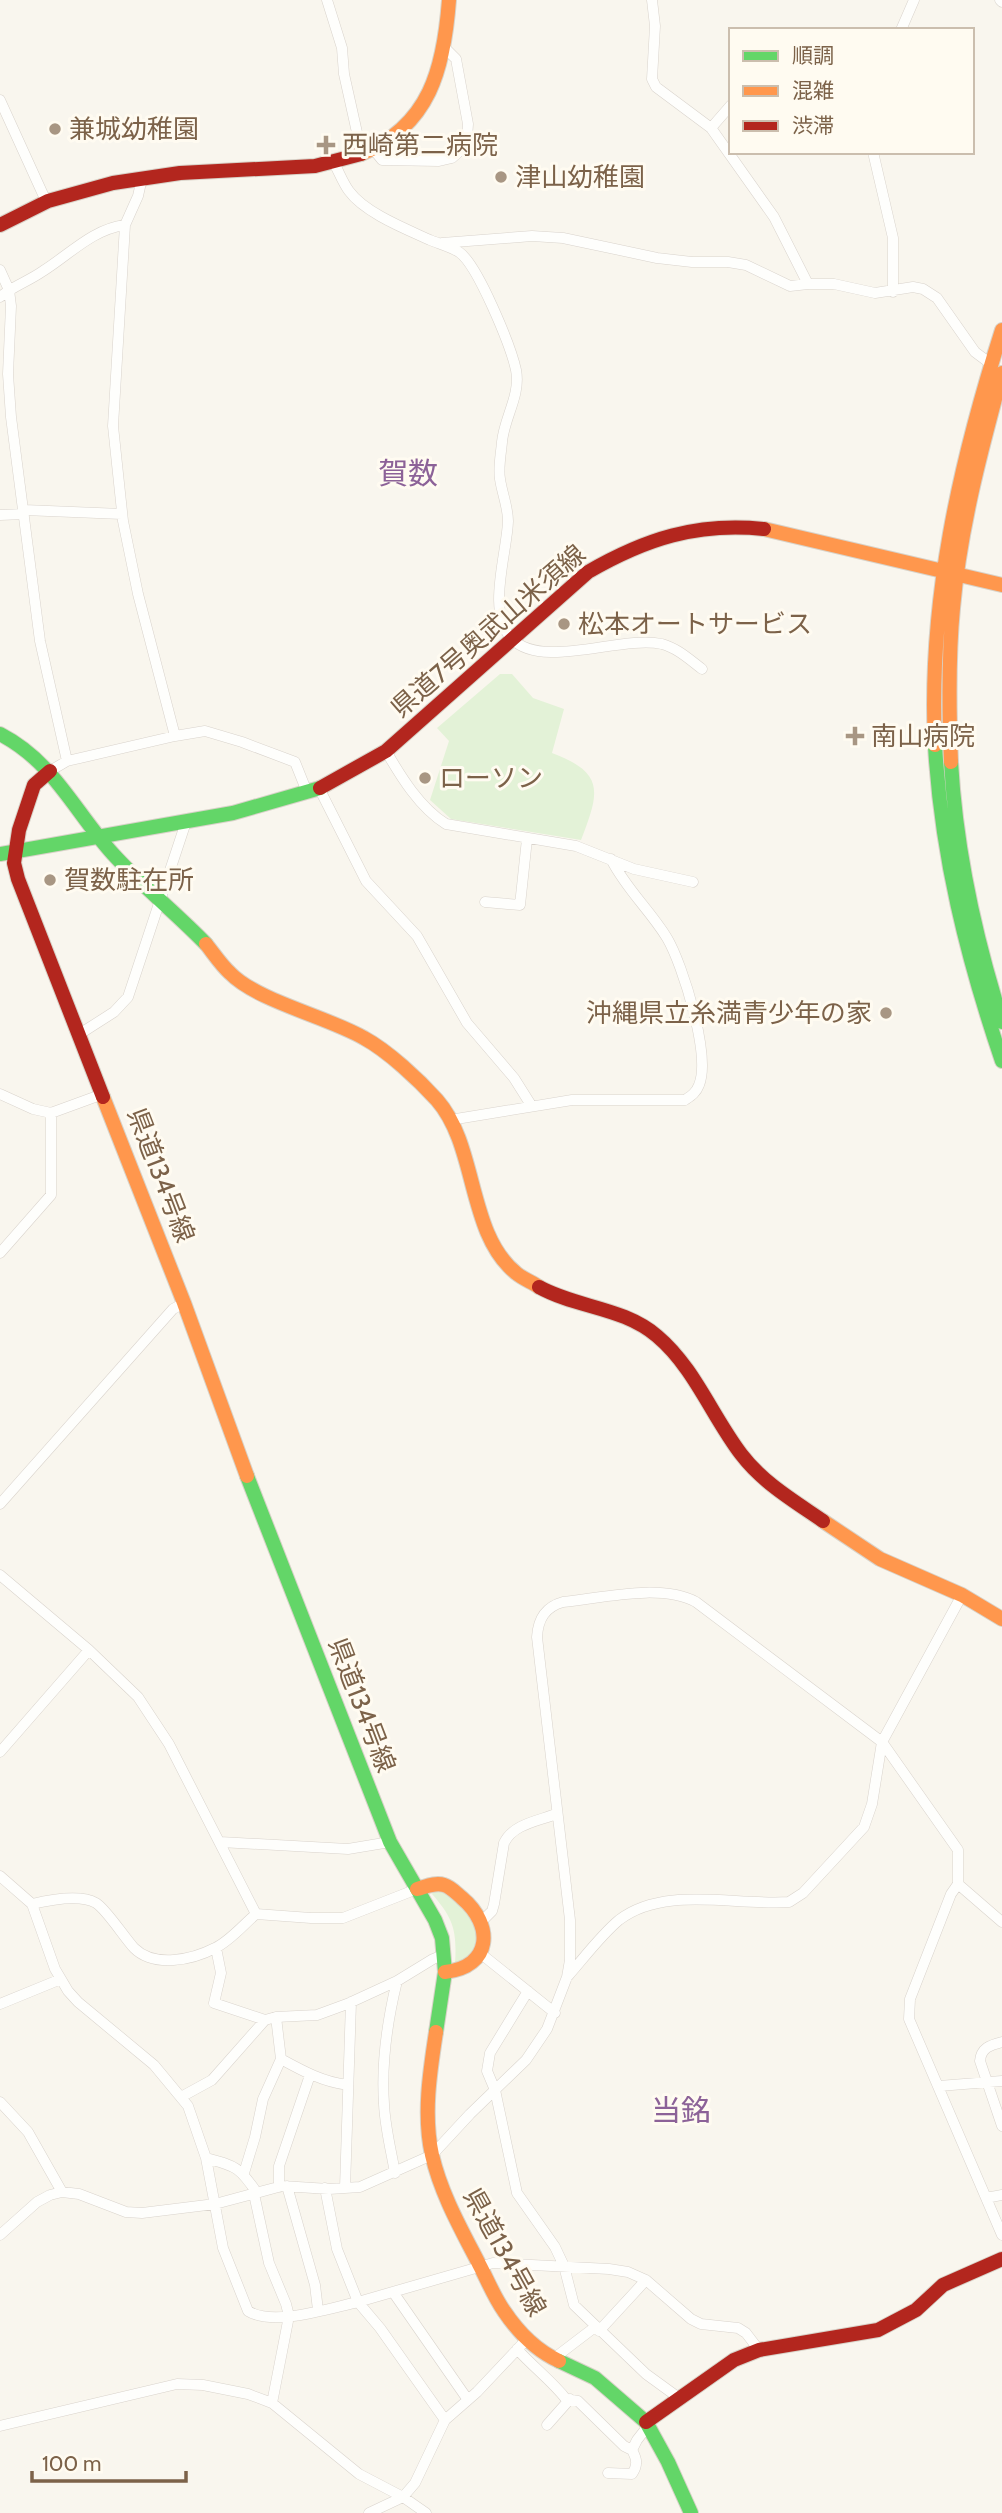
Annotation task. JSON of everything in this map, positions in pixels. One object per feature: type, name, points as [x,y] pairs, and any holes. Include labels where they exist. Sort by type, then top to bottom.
[{"type":"main road","points":[[0,225],[46,201],[119,181],[334,163],[368,153],[407,126],[420,111],[440,68],[445,48],[449,0]]},
{"type":"main road","points":[[1002,330],[982,453],[957,576],[950,678],[950,738],[959,849],[972,918],[1002,1022]]},
{"type":"main road","points":[[997,369],[966,456],[942,572],[934,712],[941,815],[953,890],[970,963],[1002,1061]]},
{"type":"main road","name":"県道7号奥武山米須線","points":[[7,852],[186,822],[252,808],[313,790],[386,751],[576,582],[601,564],[653,540],[686,531],[719,527],[765,529],[1002,585]]},
{"type":"main road","points":[[0,734],[21,745],[50,771],[98,837],[205,943],[230,974],[271,998],[367,1039],[420,1082],[450,1120],[467,1159],[490,1240],[517,1274],[547,1291],[628,1317],[651,1332],[670,1348],[681,1362],[741,1454],[769,1484],[880,1559],[962,1595],[1002,1619]]},
{"type":"main road","points":[[7,852],[19,830],[34,785],[50,771]]},
{"type":"main road","name":"県道134号線","points":[[7,852],[14,863],[78,1035],[184,1303],[249,1481],[390,1842],[435,1920],[445,1954],[445,1972],[429,2082],[428,2119],[432,2155],[448,2205],[522,2344],[595,2378],[647,2424],[691,2513]]},
{"type":"main road","points":[[417,1889],[440,1884],[450,1888],[475,1910],[482,1921],[480,1953],[469,1967],[461,1971],[445,1972]]},
{"type":"main road","points":[[647,2424],[734,2360],[759,2350],[878,2330],[916,2309],[943,2285],[1002,2259]]},
{"type":"street","points":[[327,0],[342,48],[344,74],[368,153],[382,160],[439,161],[452,158],[461,150],[467,138],[468,124],[456,59],[445,48]]},
{"type":"street","points":[[652,0],[655,26],[652,79],[656,87],[711,128],[729,153]]},
{"type":"street","points":[[902,28],[914,0]]},
{"type":"street","points":[[0,100],[46,201]]},
{"type":"street","points":[[711,128],[729,107]]},
{"type":"street","points":[[729,154],[774,217],[808,284]]},
{"type":"street","points":[[873,154],[893,238],[893,292]]},
{"type":"street","points":[[334,163],[349,192],[358,201],[397,224],[458,251],[469,260],[502,330],[516,371],[516,391],[502,439],[499,477],[508,518],[499,598],[500,618],[512,639],[526,648],[549,651],[638,643],[662,644],[680,652],[702,669]]},
{"type":"street","points":[[142,178],[138,196],[125,225],[113,426],[122,514],[138,594],[175,736]]},
{"type":"street","points":[[0,297],[42,272],[97,233],[125,225]]},
{"type":"street","points":[[438,243],[532,236],[563,238],[657,258],[746,265],[790,286],[834,284],[875,293],[913,287],[931,293],[975,352],[997,369]]},
{"type":"street","points":[[0,270],[9,290],[11,306],[8,374],[11,417],[40,641],[66,761]]},
{"type":"street","points":[[0,515],[24,512],[122,514]]},
{"type":"street","points":[[50,771],[66,761],[205,731],[295,762],[366,881],[417,936],[467,1023],[514,1077],[530,1105]]},
{"type":"street","points":[[386,751],[412,790],[437,818],[456,827],[576,846],[650,873],[693,882]]},
{"type":"street","points":[[78,1035],[114,1012],[128,997],[186,822]]},
{"type":"street","points":[[485,902],[520,905],[527,839]]},
{"type":"street","points":[[450,1120],[530,1105],[591,1099],[685,1100],[693,1095],[700,1084],[702,1046],[677,956],[655,919],[621,879],[611,859]]},
{"type":"street","points":[[0,1094],[33,1109],[51,1113],[103,1094]]},
{"type":"street","points":[[0,1253],[51,1195],[51,1113]]},
{"type":"street","points":[[0,1504],[173,1309],[184,1303]]},
{"type":"street","points":[[0,1575],[89,1650],[138,1697],[169,1744],[256,1914]]},
{"type":"street","points":[[0,2235],[37,2202],[62,2192],[79,2194],[126,2212],[215,2204],[283,2186],[325,2189],[360,2187],[432,2155],[527,2060],[555,2013],[567,1977],[570,1960],[570,1920],[537,1637],[539,1621],[543,1614],[563,1602],[674,1593],[696,1602],[882,1742],[958,1850],[958,1884],[946,1906],[911,1999],[909,2020],[1002,2235]]},
{"type":"street","points":[[567,1977],[618,1921],[640,1907],[678,1900],[780,1902],[797,1899],[864,1827],[872,1804],[882,1742],[962,1595]]},
{"type":"street","points":[[0,1752],[89,1650]]},
{"type":"street","points":[[482,1921],[492,1911],[507,1836],[516,1829],[556,1814]]},
{"type":"street","points":[[220,1842],[348,1849],[390,1842]]},
{"type":"street","points":[[0,1876],[32,1904],[61,1979],[78,2003],[154,2066],[192,2114],[206,2158],[223,2248],[248,2311],[262,2317],[289,2316],[358,2302],[493,2263],[609,2269],[628,2272],[646,2280],[701,2325],[738,2328],[746,2333],[759,2350]]},
{"type":"street","points":[[958,1884],[1002,1922]]},
{"type":"street","points":[[32,1904],[85,1899],[98,1904],[136,1950],[145,1956],[179,1960],[216,1948],[256,1914],[311,1919],[343,1918],[417,1889]]},
{"type":"street","points":[[216,1948],[221,1973],[214,2003],[265,2020]]},
{"type":"street","points":[[480,1953],[555,2013]]},
{"type":"street","points":[[181,2097],[212,2080],[265,2020],[317,2015],[397,1981],[445,1954]]},
{"type":"street","points":[[0,2004],[61,1979]]},
{"type":"street","points":[[395,2173],[384,2106],[383,2069],[385,2035],[397,1981]]},
{"type":"street","points":[[528,1991],[487,2063],[517,2193],[555,2247],[564,2266],[574,2305],[646,2374],[679,2398]]},
{"type":"street","points":[[345,2188],[351,2002]]},
{"type":"street","points":[[244,2173],[263,2099],[281,2059],[276,2017]]},
{"type":"street","points":[[1002,2042],[988,2046],[981,2054],[980,2061],[1002,2126]]},
{"type":"street","points":[[281,2059],[310,2075],[348,2085]]},
{"type":"street","points":[[310,2075],[279,2166],[314,2286],[318,2310]]},
{"type":"street","points":[[939,2086],[1002,2081]]},
{"type":"street","points":[[0,2102],[28,2132],[62,2192]]},
{"type":"street","points":[[206,2158],[233,2166],[244,2173],[255,2193],[269,2263],[286,2304],[289,2316],[272,2403]]},
{"type":"street","points":[[325,2189],[337,2249],[358,2302],[380,2328],[445,2420]]},
{"type":"street","points":[[986,2198],[1002,2195]]},
{"type":"street","points":[[553,2359],[597,2329],[646,2280]]},
{"type":"street","points":[[393,2292],[468,2400]]},
{"type":"street","points":[[369,2513],[403,2497],[415,2483],[445,2420],[522,2344],[530,2365],[549,2378],[566,2399],[578,2401],[624,2446],[632,2450],[637,2459],[632,2474],[608,2473]]},
{"type":"street","points":[[0,2426],[177,2384],[203,2385],[248,2394],[272,2403],[359,2474],[403,2497],[426,2513]]},
{"type":"street","points":[[547,2425],[570,2399]]},
{"type":"street","points":[[632,2450],[647,2424]]},
{"type":"green space","points":[[500,674],[512,674],[533,698],[564,709],[552,753],[582,768],[594,786],[592,809],[581,840],[451,819],[430,800],[449,741],[437,728]]},
{"type":"green space","points":[[442,1890],[468,1914],[476,1931],[472,1952],[464,1963],[455,1964],[452,1926],[432,1894]]},
{"type":"traffic: fast","points":[[0,734],[19,745],[49,773],[113,854],[206,944]]},
{"type":"traffic: fast","points":[[935,745],[943,826],[958,905],[978,984],[1002,1061]]},
{"type":"traffic: fast","points":[[951,762],[957,828],[968,894],[1002,1022]]},
{"type":"traffic: fast","points":[[0,854],[233,813],[320,788]]},
{"type":"traffic: fast","points":[[247,1476],[390,1842],[435,1920],[442,1938],[445,1972],[436,2032]]},
{"type":"traffic: fast","points":[[559,2361],[595,2378],[646,2422],[691,2513]]},
{"type":"traffic: slow","points":[[361,154],[403,128],[418,111],[429,92],[443,49],[449,0]]},
{"type":"traffic: slow","points":[[935,745],[936,639],[950,535],[972,432],[1002,330]]},
{"type":"traffic: slow","points":[[951,762],[951,627],[956,578],[972,489],[1002,373]]},
{"type":"traffic: slow","points":[[764,529],[1002,585]]},
{"type":"traffic: slow","points":[[206,944],[242,983],[364,1038],[393,1058],[430,1092],[450,1119],[460,1141],[480,1213],[500,1256],[516,1273],[539,1287]]},
{"type":"traffic: slow","points":[[103,1097],[184,1303],[247,1476]]},
{"type":"traffic: slow","points":[[823,1521],[880,1559],[962,1595],[1002,1619]]},
{"type":"traffic: slow","points":[[417,1889],[434,1884],[447,1886],[456,1892],[479,1920],[483,1932],[479,1954],[461,1968],[445,1972]]},
{"type":"traffic: slow","points":[[436,2032],[428,2124],[432,2155],[441,2184],[504,2311],[528,2340],[559,2361]]},
{"type":"traffic: jam","points":[[0,225],[48,201],[113,183],[180,173],[315,166],[361,154]]},
{"type":"traffic: jam","points":[[320,788],[386,751],[588,572],[630,550],[672,536],[716,528],[764,529]]},
{"type":"traffic: jam","points":[[50,771],[34,785],[19,830],[14,863],[103,1097]]},
{"type":"traffic: jam","points":[[539,1287],[630,1319],[657,1336],[682,1362],[741,1454],[779,1491],[823,1521]]},
{"type":"traffic: jam","points":[[646,2422],[734,2360],[759,2350],[878,2330],[916,2310],[943,2285],[1002,2259]]},
{"type":"place","name":"兼城幼稚園","points":[[55,129]]},
{"type":"place","name":"西崎第二病院","points":[[326,145]]},
{"type":"place","name":"津山幼稚園","points":[[501,177]]},
{"type":"place","name":"松本オートサービス","points":[[564,624]]},
{"type":"place","name":"南山病院","points":[[855,736]]},
{"type":"place","name":"ローソン","points":[[425,778]]},
{"type":"place","name":"賀数駐在所","points":[[50,880]]},
{"type":"place","name":"沖縄県立糸満青少年の家","points":[[886,1013]]},
{"type":"district","name":"賀数","points":[[408,474]]},
{"type":"district","name":"当銘","points":[[681,2111]]}]
